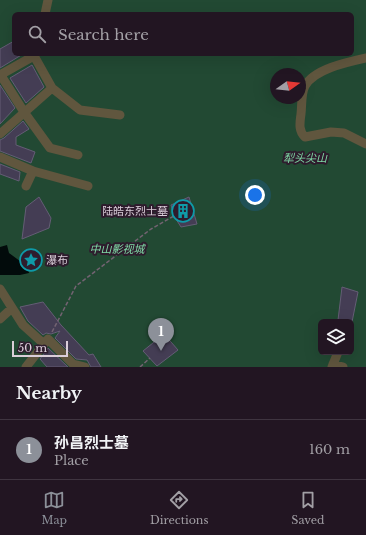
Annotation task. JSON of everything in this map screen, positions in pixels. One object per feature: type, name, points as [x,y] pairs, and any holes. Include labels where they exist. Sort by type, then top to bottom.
[{"type":"street","points":[[45,12],[48,0]]},
{"type":"street","points":[[32,56],[0,75],[50,148],[78,155]]},
{"type":"street","points":[[34,56],[52,88],[80,110],[120,115]]},
{"type":"street","points":[[366,58],[336,64],[311,79],[304,87],[299,128],[302,135],[305,137],[331,132],[344,133],[366,144]]},
{"type":"street","points":[[0,134],[52,88]]},
{"type":"street","points":[[0,157],[33,171],[88,186]]},
{"type":"street","points":[[26,186],[33,171]]},
{"type":"street","points":[[0,289],[23,325],[46,341],[73,364],[85,367]]},
{"type":"street","points":[[0,319],[12,308]]},
{"type":"street","points":[[26,367],[46,341]]},
{"type":"street","points":[[337,355],[333,366],[343,367]]},
{"type":"path","points":[[46,341],[76,286],[151,229],[174,216]]},
{"type":"path","points":[[140,367],[150,358]]},
{"type":"green space","name":"中山影视城","points":[[0,0],[366,0],[366,367],[0,367]]},
{"type":"shaded area","points":[[7,245],[9,253],[28,267],[29,273],[20,275],[0,275],[0,247]]},
{"type":"building","points":[[12,42],[12,56],[20,56],[0,68],[0,49]]},
{"type":"building","points":[[32,65],[44,87],[26,103],[10,78]]},
{"type":"building","points":[[0,85],[15,108],[0,124]]},
{"type":"building","points":[[23,121],[29,129],[16,137],[16,145],[35,152],[31,163],[0,151],[0,140]]},
{"type":"building","points":[[0,164],[20,172],[19,181],[0,174]]},
{"type":"building","points":[[39,197],[51,218],[49,228],[22,239],[26,207]]},
{"type":"building","name":"陆皓东烈士墓","points":[[189,197],[197,224],[181,227],[174,216],[171,205]]},
{"type":"building","points":[[342,287],[358,292],[353,319],[338,319]]},
{"type":"building","points":[[43,302],[61,325],[89,355],[93,354],[101,367],[91,367],[87,360],[76,359],[55,338],[60,331],[51,334],[46,333],[43,335],[28,321],[20,307]]},
{"type":"building","points":[[164,334],[178,350],[157,366],[143,351]]},
{"type":"building","points":[[48,348],[68,367],[47,367],[40,359]]},
{"type":"place","name":"陆皓东烈士墓","points":[[183,211]]},
{"type":"place","name":"瀑布","points":[[31,260]]},
{"type":"place","name":"孙昌烈士墓","points":[[161,351]]},
{"type":"park label","name":"犁头尖山","points":[[305,158]]}]
